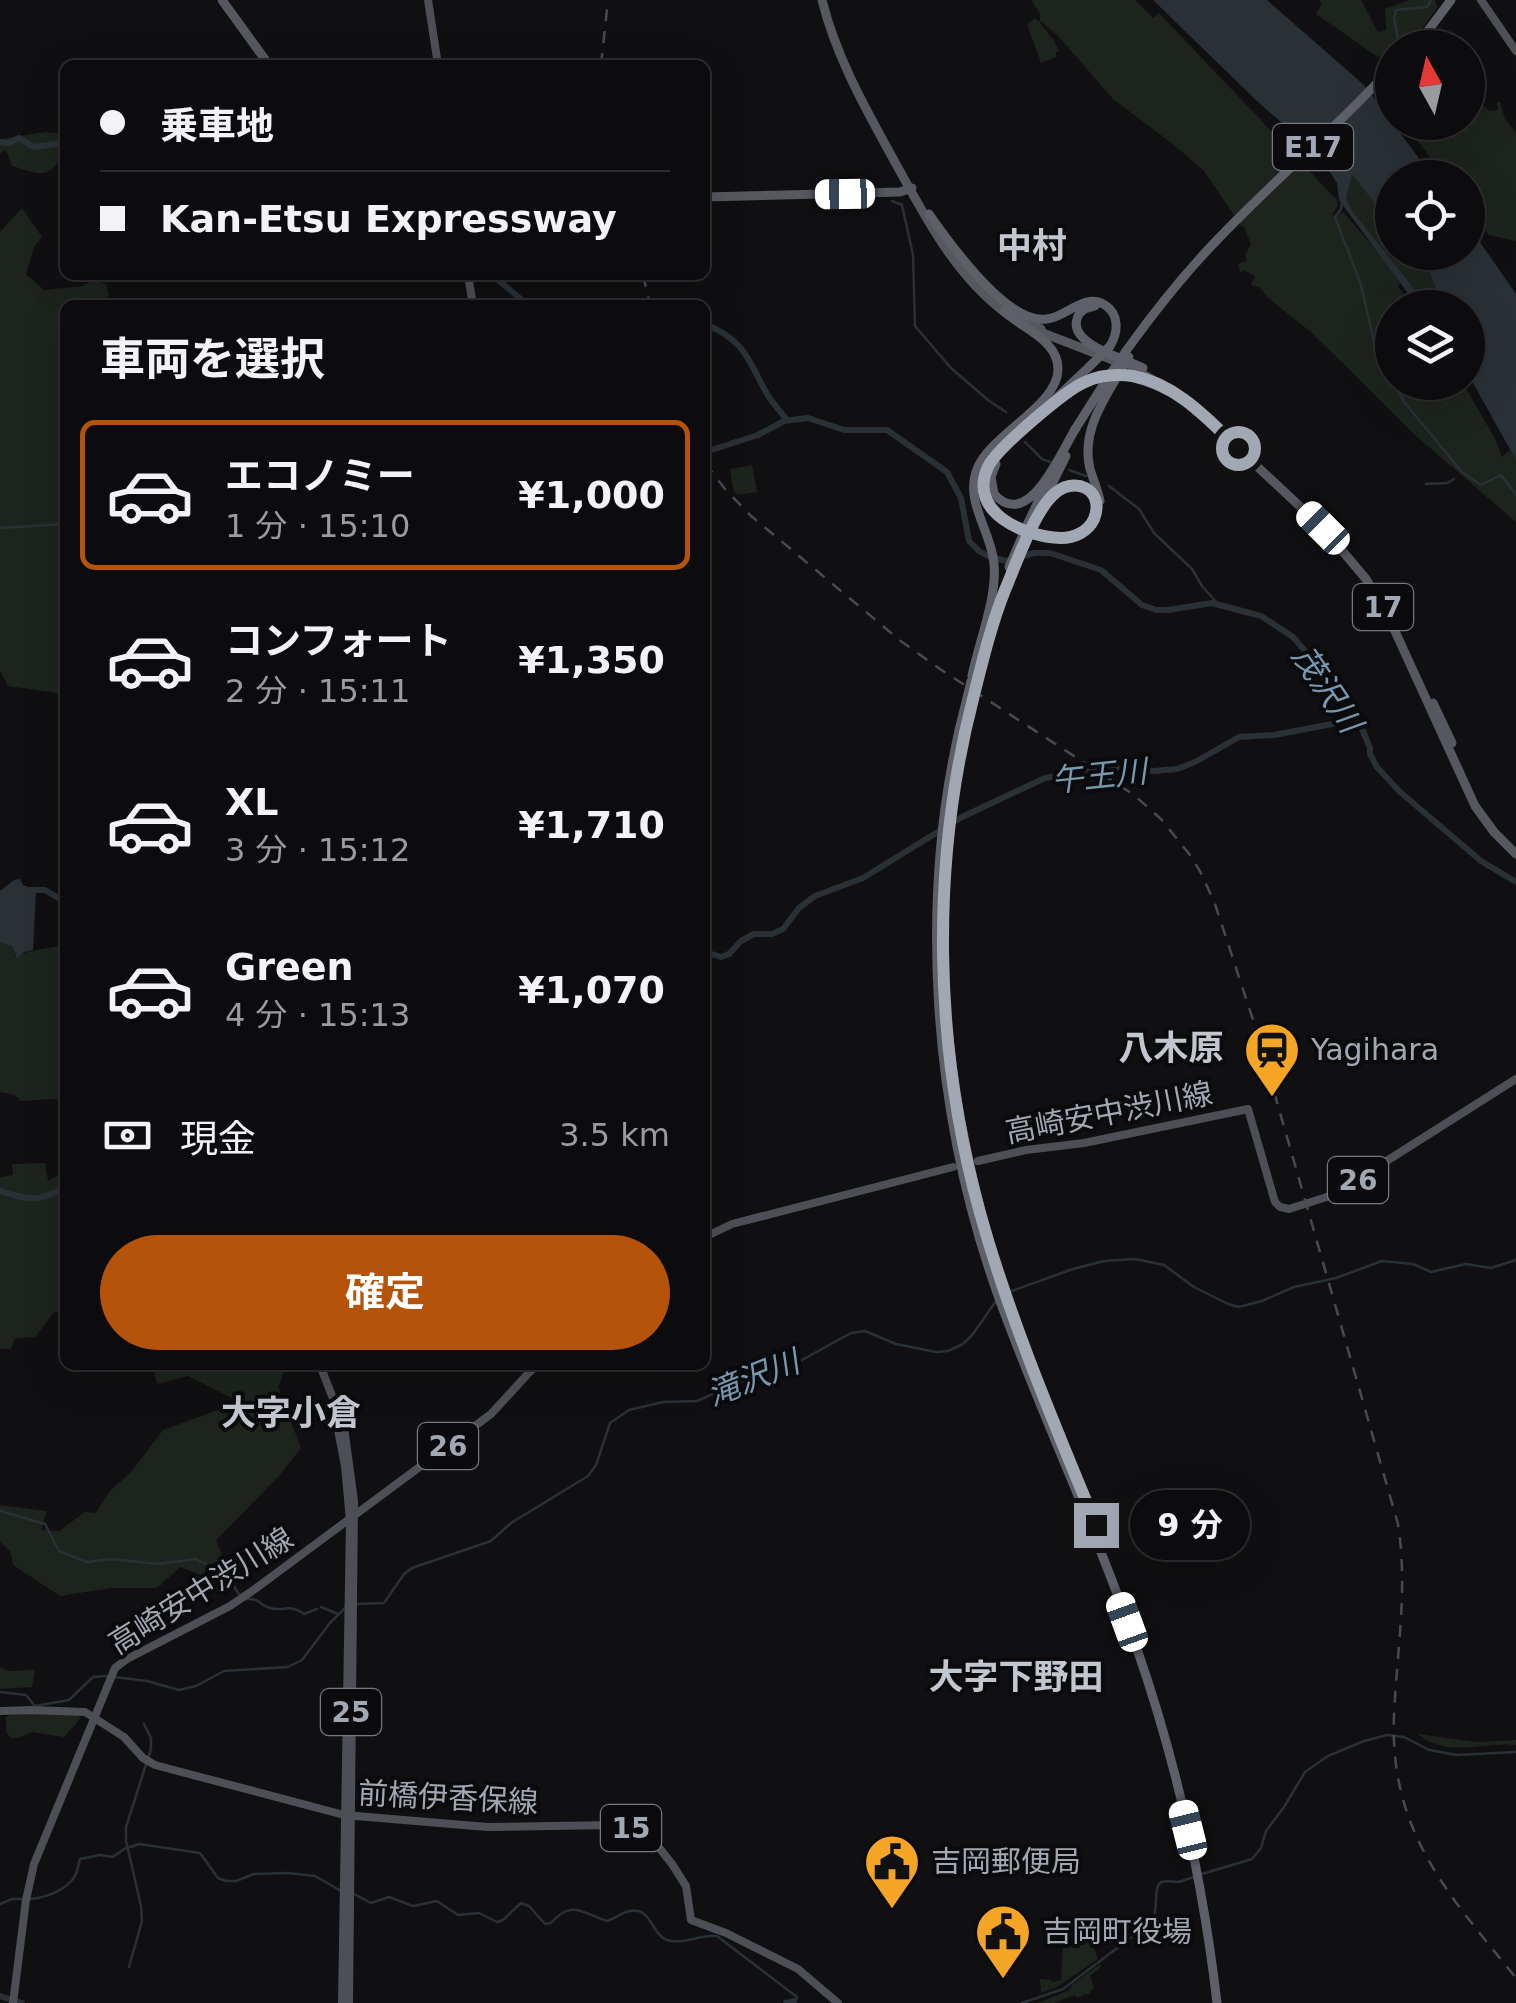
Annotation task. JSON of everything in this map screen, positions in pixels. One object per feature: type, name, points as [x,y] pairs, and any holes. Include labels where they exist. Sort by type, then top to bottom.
[{"type":"highway","points":[[226,0],[268,60]]},
{"type":"highway","name":"17","points":[[824,0],[832,38],[849,78],[956,265],[1004,312],[1045,336],[1148,376],[1187,401],[1311,510],[1370,577],[1393,616],[1493,828]]},
{"type":"highway","points":[[1426,30],[1448,0]]},
{"type":"highway","name":"E17","points":[[1032,524],[1067,453],[1174,288],[1375,88]]},
{"type":"highway","points":[[710,194],[910,187]]},
{"type":"highway","points":[[710,194],[846,196],[900,192],[910,187]]},
{"type":"highway","name":"17","points":[[910,187],[964,270],[1004,306],[1046,331],[1143,368],[1184,392],[1351,559],[1389,618],[1475,806],[1516,852]]},
{"type":"highway","points":[[929,214],[953,249],[1022,314],[1044,320],[1084,302],[1096,302],[1113,313],[1116,323],[1116,333],[1108,345],[989,457],[980,475],[980,492],[986,508],[1004,526],[1034,538],[1064,542],[1082,538],[1094,526],[1100,516],[1099,496],[1090,468],[1088,443],[1111,381]]},
{"type":"highway","points":[[1108,345],[1113,327],[1108,313],[1097,306],[1082,310],[1076,325],[1084,340],[1143,368]]},
{"type":"highway","points":[[1004,312],[1048,344],[1056,357],[1056,383],[1037,411]]},
{"type":"highway","points":[[1037,411],[1077,386],[1106,376],[1144,379],[1187,401]]},
{"type":"highway","name":"E17","points":[[1111,381],[1076,428],[1013,567],[980,653],[947,817],[946,1009],[951,1068],[972,1180],[1000,1289],[1136,1645],[1174,1757],[1203,1888],[1219,2003]]},
{"type":"highway","points":[[1015,431],[991,477],[994,494],[1012,504],[1022,503],[1036,493],[1076,428]]},
{"type":"highway","points":[[1015,431],[992,459],[984,477],[986,500],[996,515],[1035,534],[1071,537],[1090,526],[1096,503],[1084,487],[1064,486],[1048,500],[1032,524]]},
{"type":"highway","points":[[988,627],[995,572],[990,543],[975,502],[976,474],[985,455],[1015,431]]},
{"type":"highway","name":"E17","points":[[988,627],[1013,567]]},
{"type":"main road","points":[[428,0],[437,60]]},
{"type":"main road","points":[[1480,0],[1516,51]]},
{"type":"main road","name":"高崎安中渋川線","points":[[978,1161],[1248,1110],[1275,1202],[1289,1209],[1333,1196],[1516,1078]]},
{"type":"main road","points":[[710,1235],[732,1224],[953,1167]]},
{"type":"main road","name":"25","points":[[319,1370],[341,1439],[352,1519],[345,2003]]},
{"type":"main road","name":"高崎安中渋川線","points":[[14,1999],[34,1864],[111,1677],[126,1659],[230,1606],[352,1519],[492,1414],[532,1370]]},
{"type":"main road","points":[[0,1711],[76,1710],[94,1716]]},
{"type":"main road","name":"前橋伊香保線","points":[[94,1716],[155,1765],[347,1816],[487,1827],[613,1825],[638,1831],[664,1851],[684,1881],[690,1920],[726,1933],[798,1969],[838,2003]]},
{"type":"shaded area","points":[[1031,0],[1135,0],[1153,18],[1159,13],[1337,200],[1332,215],[1344,213],[1375,249],[1375,270],[1391,270],[1400,283],[1400,290],[1375,290],[1375,395],[1312,333],[1259,287],[1251,285],[1255,276],[1244,270],[1241,273],[1238,264],[1247,261],[1245,254],[1251,245],[1244,226],[1204,171],[1113,99],[1041,21],[1059,51],[1056,57],[1041,63],[1027,24],[1035,18],[1040,20]]},
{"type":"shaded area","points":[[1153,0],[1267,0],[1364,85],[1375,100],[1375,140],[1405,140],[1420,160],[1375,160],[1375,203],[1352,174],[1346,198],[1375,240],[1375,249],[1339,200],[1337,183],[1319,155]]},
{"type":"shaded area","points":[[1319,0],[1361,0],[1377,30],[1375,55],[1316,14],[1322,3]]},
{"type":"shaded area","points":[[1409,0],[1435,0],[1437,8],[1421,30],[1386,30],[1385,9]]},
{"type":"shaded area","points":[[1500,102],[1505,119],[1516,133],[1516,241],[1489,235],[1485,230],[1485,160],[1432,160],[1417,140],[1485,140],[1485,107],[1498,110]]},
{"type":"shaded area","points":[[60,133],[60,162],[43,173],[12,166],[6,150],[0,153],[0,139]]},
{"type":"shaded area","points":[[1352,173],[1375,203],[1375,241],[1351,211],[1346,198]]},
{"type":"shaded area","points":[[22,208],[42,237],[34,247],[26,274],[44,290],[82,286],[97,280],[107,285],[109,296],[102,300],[60,300],[60,693],[8,686],[0,671],[0,232]]},
{"type":"shaded area","points":[[1485,249],[1516,294],[1516,460],[1483,400],[1485,290],[1437,290],[1429,270],[1485,270]]},
{"type":"shaded area","points":[[1391,270],[1399,270],[1415,290],[1405,290]]},
{"type":"shaded area","points":[[1399,270],[1429,270],[1437,290],[1415,290]]},
{"type":"shaded area","points":[[1380,400],[1473,400],[1502,457],[1510,450],[1516,460],[1516,522]]},
{"type":"shaded area","points":[[752,465],[757,492],[737,495],[730,469]]},
{"type":"shaded area","points":[[20,879],[23,885],[36,890],[33,950],[17,958],[12,946],[0,943],[0,891]]},
{"type":"shaded area","points":[[0,943],[12,946],[15,956],[60,947],[60,1100],[20,1101],[15,1095],[0,1092]]},
{"type":"shaded area","points":[[45,1163],[48,1181],[60,1174],[60,1312],[55,1311],[35,1337],[15,1338],[11,1349],[0,1349],[0,1177],[13,1175],[12,1164]]},
{"type":"shaded area","points":[[154,1370],[285,1370],[278,1387],[301,1448],[216,1540],[227,1567],[220,1583],[180,1567],[157,1588],[111,1588],[60,1596],[13,1565],[10,1551],[0,1542],[0,1505],[47,1511],[41,1530],[59,1531],[85,1512],[96,1513],[109,1492],[131,1472],[163,1430],[240,1402],[188,1376],[157,1384]]},
{"type":"shaded area","points":[[0,1667],[9,1671],[35,1670],[32,1687],[0,1689]]},
{"type":"shaded area","points":[[21,1710],[78,1714],[80,1719],[64,1737],[32,1732],[11,1738],[6,1732],[6,1717]]},
{"type":"shaded area","points":[[1417,1734],[1476,1742],[1516,1740],[1516,1745],[1442,1746]]},
{"type":"shaded area","points":[[1069,1935],[1090,1936],[1098,1959],[1057,1987],[1041,1993],[1040,1979],[1061,1980],[1063,1946],[1068,1946]]},
{"type":"shaded area","points":[[1100,1964],[1090,1976],[1094,1987],[1088,1995],[1038,2003],[1069,1990]]},
{"type":"waterway","points":[[1396,30],[1396,10],[1427,7],[1431,0]]},
{"type":"waterway","points":[[0,142],[19,138],[33,147],[60,144]]},
{"type":"waterway","points":[[892,201],[902,205],[913,255],[915,326],[951,368],[1006,412]]},
{"type":"waterway","points":[[1342,203],[1335,217],[1361,285],[1375,346]]},
{"type":"waterway","points":[[498,280],[522,300]]},
{"type":"waterway","points":[[710,326],[738,345],[769,398],[787,420]]},
{"type":"waterway","points":[[1403,400],[1462,472],[1481,485],[1501,475],[1516,495]]},
{"type":"waterway","name":"茂沢川","points":[[710,450],[758,435],[784,421],[799,419],[808,418],[844,430],[887,430],[947,472],[961,498],[969,541],[988,556],[1006,561],[1050,553],[1101,570],[1142,605],[1156,610],[1212,603],[1261,616],[1293,637],[1329,679],[1363,731],[1377,767],[1399,791],[1481,861],[1516,882]]},
{"type":"waterway","points":[[1025,442],[1050,462]]},
{"type":"waterway","points":[[1069,470],[1086,476]]},
{"type":"waterway","points":[[1426,484],[1454,479]]},
{"type":"waterway","points":[[1109,486],[1139,509],[1154,533],[1192,569],[1218,604]]},
{"type":"waterway","points":[[0,528],[60,524]]},
{"type":"waterway","name":"午王川","points":[[710,954],[721,957],[754,934],[772,934],[783,929],[799,908],[815,896],[863,878],[962,817],[1045,778],[1113,767],[1177,769],[1239,737],[1354,722]]},
{"type":"waterway","name":"茂沢川","points":[[30,890],[45,890],[60,899]]},
{"type":"waterway","name":"午王川","points":[[0,1191],[34,1198],[60,1190]]},
{"type":"waterway","name":"滝沢川","points":[[1009,1292],[1073,1269],[1135,1259],[1164,1265],[1194,1287],[1239,1307],[1382,1261],[1413,1264],[1431,1272],[1466,1264],[1491,1268],[1516,1260]]},
{"type":"waterway","name":"滝沢川","points":[[355,1604],[384,1603],[412,1568],[491,1541],[511,1523],[588,1476],[596,1465],[610,1423],[629,1410],[663,1402],[697,1401],[791,1366],[851,1333],[865,1331],[896,1344],[948,1351],[973,1334],[998,1298]]},
{"type":"waterway","points":[[0,1511],[45,1524],[59,1551],[87,1562],[111,1559],[158,1564],[196,1559],[227,1575],[246,1599],[304,1614],[317,1609]]},
{"type":"waterway","name":"滝沢川","points":[[0,1692],[26,1695],[35,1706],[69,1700],[93,1677],[147,1681],[179,1690],[224,1671],[288,1667],[302,1660],[347,1606]]},
{"type":"waterway","points":[[321,1607],[338,1614]]},
{"type":"waterway","points":[[129,1967],[142,1921],[126,1827],[151,1749],[144,1724]]},
{"type":"waterway","points":[[1202,1874],[1252,1859],[1305,1772],[1328,1756],[1364,1741],[1387,1735],[1457,1755],[1516,1752]]},
{"type":"waterway","points":[[30,1899],[67,1885],[76,1874],[80,1859],[113,1857],[139,1844],[200,1853],[218,1878],[226,1881],[254,1874],[288,1873],[315,1876],[341,1891]]},
{"type":"waterway","points":[[1022,2003],[1063,1989],[1153,1921],[1159,1884],[1195,1877]]},
{"type":"waterway","points":[[354,1894],[371,1903],[389,1897],[413,1906],[437,1901],[458,1915],[479,1913],[497,1922],[521,1903],[529,1906],[545,1924],[571,1910],[607,1921],[637,1911],[647,1916],[667,1940],[717,1936],[797,1997],[795,2003]]},
{"type":"waterway","points":[[0,1904],[22,1899]]},
{"type":"waterway","points":[[0,1996],[22,2003]]},
{"type":"waterway","points":[[786,2003],[794,2001]]},
{"type":"railway","points":[[602,60],[608,0]]},
{"type":"railway","points":[[644,280],[649,300]]},
{"type":"railway","points":[[710,470],[750,515],[902,642],[1134,795],[1161,819],[1201,873],[1256,1029],[1398,1524],[1402,1595],[1394,1715],[1401,1793],[1412,1827],[1446,1888],[1516,1978]]},
{"type":"place","name":"Yagihara","points":[[1272,1099]]},
{"type":"place","name":"吉岡郵便局","points":[[892,1911]]},
{"type":"place","name":"吉岡町役場","points":[[1003,1981]]},
{"type":"district","name":"中村","points":[[1032,246]]},
{"type":"district","name":"八木原","points":[[1171,1048]]},
{"type":"district","name":"大字小倉","points":[[291,1413]]},
{"type":"district","name":"大字下野田","points":[[1016,1677]]},
{"type":"route","points":[[1096,1525],[1021,1338],[980,1214],[951,1068],[944,923],[950,816],[966,722],[1004,594],[1025,546],[1034,525],[1052,496],[1064,486],[1074,484],[1092,493],[1096,503],[1092,522],[1082,533],[1065,538],[1035,534],[1027,531],[1012,526],[996,515],[986,500],[984,477],[997,454],[1040,415],[1077,386],[1106,376],[1138,377],[1166,389],[1196,408],[1238,448]]}]
